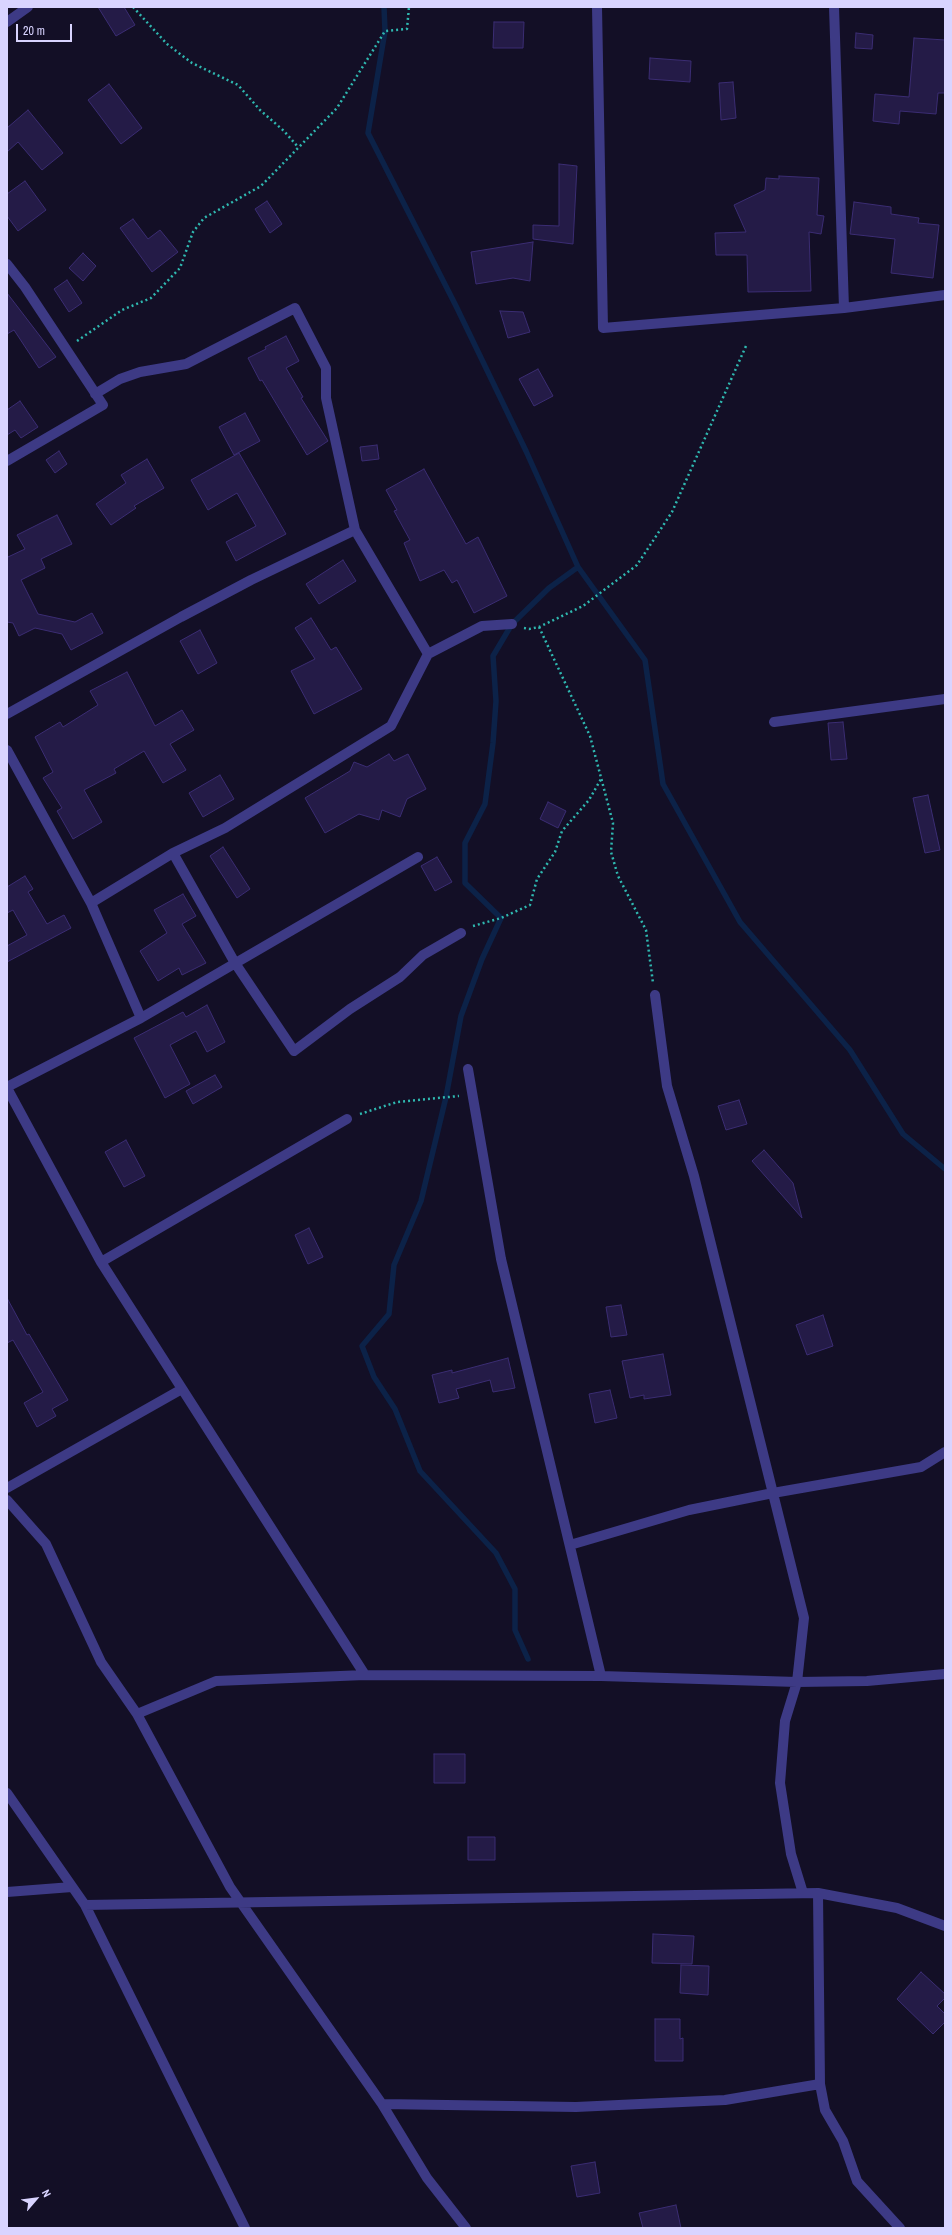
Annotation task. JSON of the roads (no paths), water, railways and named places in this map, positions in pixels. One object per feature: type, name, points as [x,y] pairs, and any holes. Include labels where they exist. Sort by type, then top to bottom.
[{"type":"street","points":[[7,22],[28,7]]},
{"type":"street","points":[[597,7],[603,328],[844,308],[945,295]]},
{"type":"street","points":[[834,7],[844,308]]},
{"type":"street","points":[[7,264],[25,287],[103,405],[7,460]]},
{"type":"street","points":[[95,394],[120,379],[140,372],[186,364],[295,308],[326,368],[326,398],[355,530],[428,654]]},
{"type":"street","points":[[7,714],[181,617],[251,580],[355,530]]},
{"type":"street","points":[[91,903],[173,853],[225,828],[391,726],[428,654],[482,626],[512,624]]},
{"type":"street","points":[[774,722],[945,699]]},
{"type":"street","points":[[7,750],[91,903],[141,1018]]},
{"type":"street","points":[[173,853],[235,963],[294,1051],[350,1010],[400,977],[423,955],[461,934]]},
{"type":"street","points":[[365,1675],[101,1262],[7,1088],[141,1018],[418,857]]},
{"type":"street","points":[[655,995],[666,1086],[694,1176],[804,1618],[798,1682],[785,1720],[780,1783],[791,1854],[802,1893]]},
{"type":"street","points":[[468,1069],[501,1259],[601,1676]]},
{"type":"street","points":[[101,1262],[347,1119]]},
{"type":"street","points":[[7,1488],[182,1389]]},
{"type":"street","points":[[570,1545],[689,1510],[773,1493],[921,1467],[945,1452]]},
{"type":"street","points":[[7,1500],[46,1544],[101,1662],[137,1714],[230,1886],[382,2104],[427,2178],[466,2228]]},
{"type":"street","points":[[137,1714],[216,1681],[365,1675],[601,1676],[798,1682],[867,1681],[945,1674]]},
{"type":"street","points":[[7,1793],[86,1905],[245,2228]]},
{"type":"street","points":[[7,1892],[72,1887]]},
{"type":"street","points":[[818,1893],[820,2084],[825,2110],[843,2141],[857,2181],[900,2228]]},
{"type":"street","points":[[86,1905],[243,1904],[818,1893],[897,1908],[945,1926]]},
{"type":"street","points":[[382,2104],[576,2107],[725,2100],[820,2084]]},
{"type":"waterway","points":[[384,7],[385,31],[368,133],[456,306],[526,451],[578,567],[645,660],[663,784],[740,922],[850,1050],[903,1134],[945,1169]]},
{"type":"waterway","points":[[528,1659],[515,1630],[515,1589],[496,1553],[420,1471],[395,1409],[374,1377],[362,1346],[389,1314],[394,1265],[421,1201],[446,1097],[461,1016],[482,959],[501,918],[465,883],[465,843],[485,804],[493,743],[496,701],[493,656],[512,624],[549,588],[578,567]]}]
